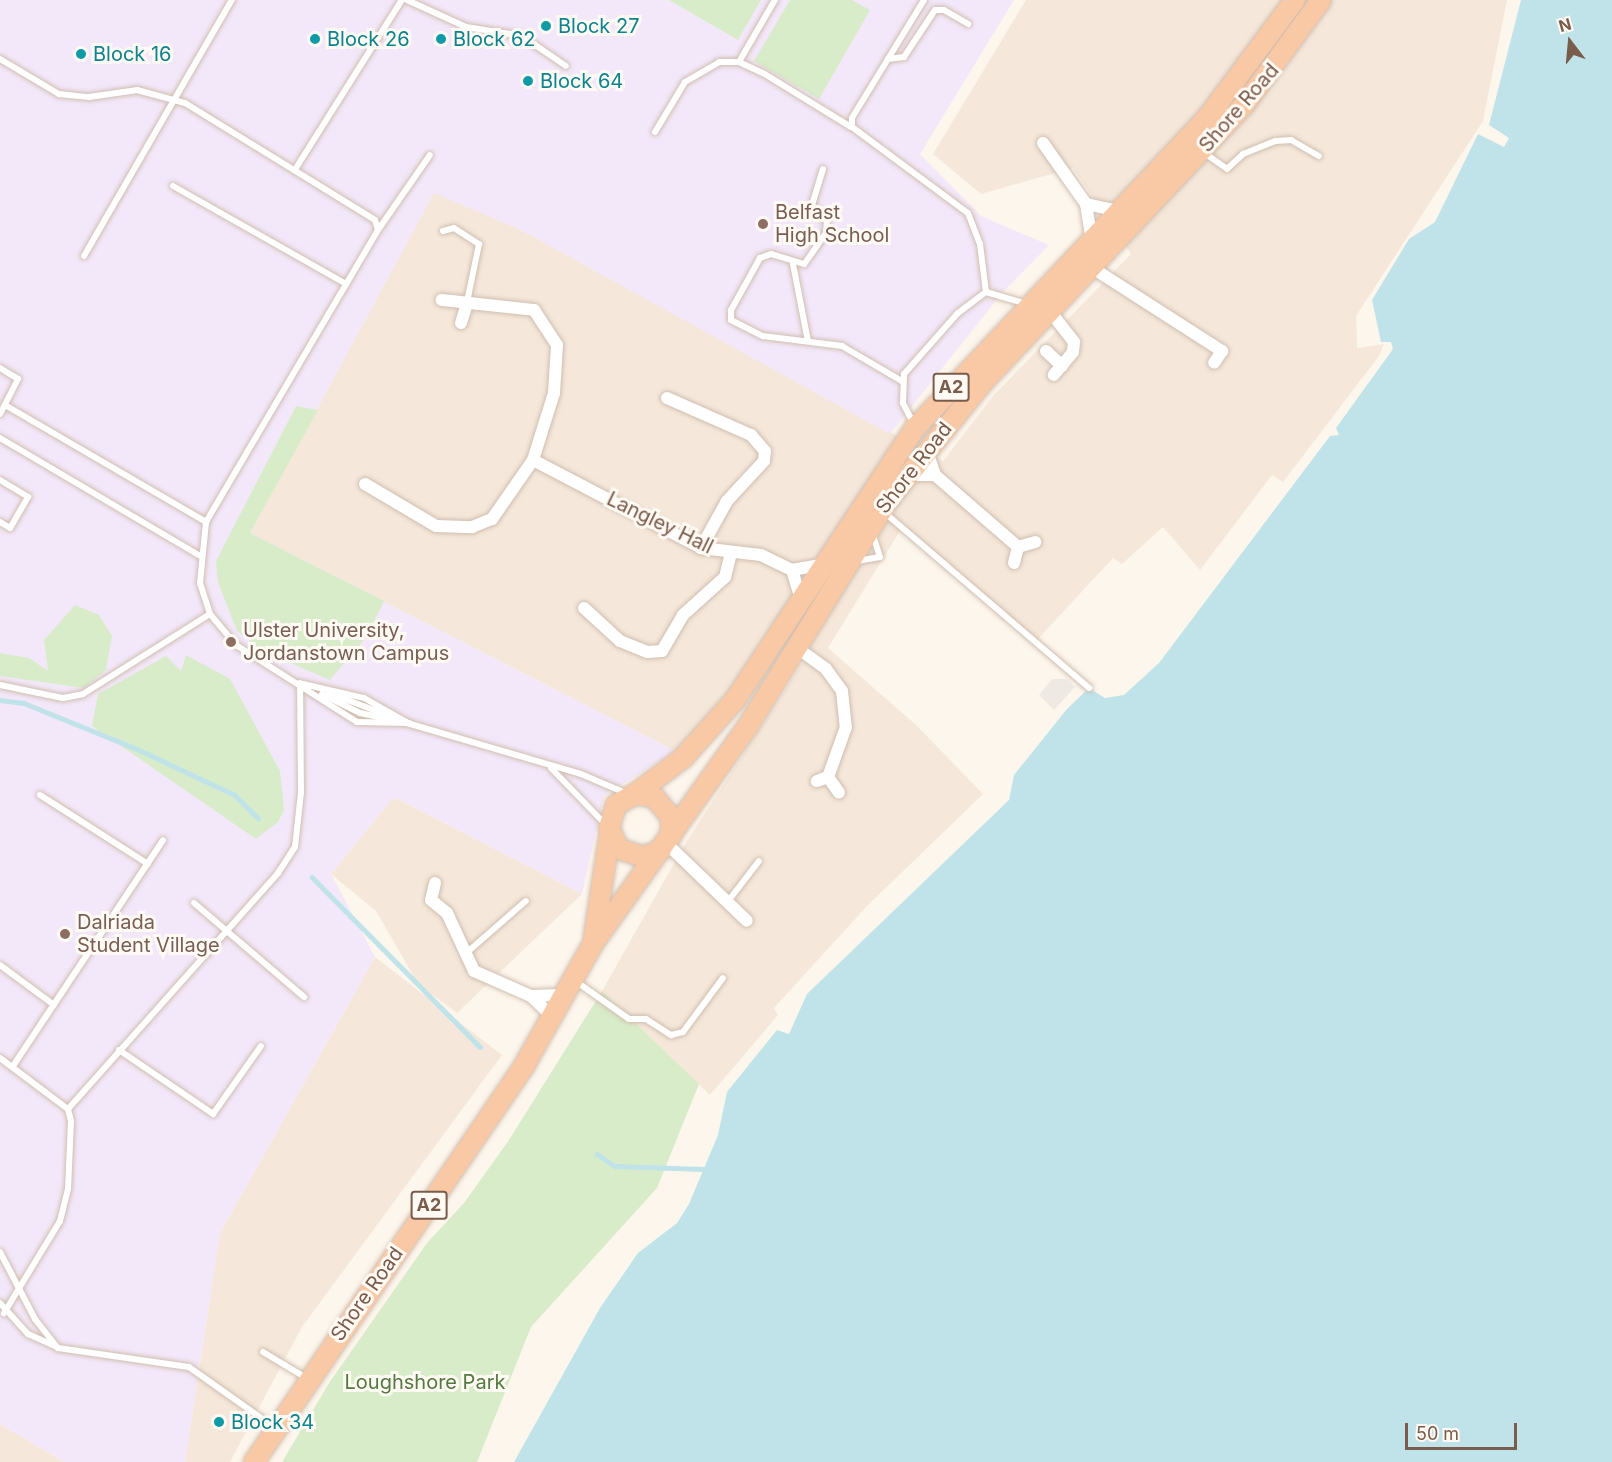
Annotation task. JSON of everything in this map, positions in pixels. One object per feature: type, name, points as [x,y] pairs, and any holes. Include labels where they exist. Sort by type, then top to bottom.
[{"type":"highway","name":"Shore Road","points":[[633,795],[682,758],[735,700],[801,600],[821,565],[916,427],[1027,304],[1208,117],[1295,0]]},
{"type":"highway","name":"Shore Road","points":[[254,1462],[553,1017],[594,942],[666,843],[796,648],[847,562],[906,475],[926,449],[1049,310],[1202,152],[1292,45],[1321,0]]},
{"type":"highway","name":"A2","points":[[609,831],[612,812],[633,795]]},
{"type":"highway","points":[[609,831],[626,854],[644,857],[666,843],[671,817],[662,802],[633,795]]},
{"type":"highway","name":"Shore Road","points":[[594,942],[609,831]]},
{"type":"street","points":[[1043,143],[1086,204],[1091,237]]},
{"type":"street","points":[[1086,204],[1118,211]]},
{"type":"street","points":[[1091,267],[1222,351],[1214,363]]},
{"type":"street","points":[[365,484],[436,526],[472,527],[492,519],[532,460],[554,393],[557,345],[534,310],[442,300]]},
{"type":"street","points":[[461,323],[467,303]]},
{"type":"street","points":[[1046,351],[1058,370],[1074,342],[1049,310]]},
{"type":"street","points":[[667,398],[752,435],[765,451],[764,461],[727,501],[701,548]]},
{"type":"street","points":[[926,449],[935,475],[1018,547]]},
{"type":"street","name":"Langley Hall","points":[[532,460],[701,548],[761,555],[792,570]]},
{"type":"street","points":[[906,475],[935,475]]},
{"type":"street","points":[[1018,547],[1035,542]]},
{"type":"street","points":[[1014,563],[1018,547]]},
{"type":"street","points":[[584,608],[620,641],[647,652],[662,651],[684,615],[725,576],[731,553]]},
{"type":"street","points":[[801,600],[792,570],[821,565]]},
{"type":"street","points":[[796,648],[826,669],[842,691],[846,728],[822,779],[839,793]]},
{"type":"street","points":[[666,843],[729,900],[747,921]]},
{"type":"street","points":[[435,883],[431,900],[447,913],[464,956],[491,981],[531,996],[553,1017]]},
{"type":"street","points":[[531,996],[570,987]]},
{"type":"lane","points":[[84,256],[231,0]]},
{"type":"lane","points":[[296,168],[405,0],[466,27],[522,36],[566,66]]},
{"type":"lane","points":[[739,62],[775,0]]},
{"type":"lane","points":[[852,127],[888,59],[924,0]]},
{"type":"lane","points":[[888,59],[904,57],[934,10],[944,10],[968,24]]},
{"type":"lane","points":[[0,59],[58,93],[89,97],[137,90],[175,100],[362,208],[378,230]]},
{"type":"lane","points":[[655,132],[693,75],[719,62],[739,62],[852,127],[968,213],[980,244],[986,292]]},
{"type":"lane","points":[[1202,152],[1227,169],[1243,154],[1276,141],[1302,144],[1319,156]]},
{"type":"lane","points":[[430,155],[378,230],[206,522],[199,555],[210,614],[236,645],[300,684],[360,713],[409,723],[633,795]]},
{"type":"lane","points":[[823,169],[812,205],[828,226],[810,260],[793,264],[771,254],[760,258],[730,316],[741,329],[808,341],[861,354],[902,381]]},
{"type":"lane","points":[[173,186],[346,284]]},
{"type":"lane","points":[[444,231],[454,228],[479,244],[467,303]]},
{"type":"lane","points":[[793,264],[808,341]]},
{"type":"lane","points":[[986,292],[1027,304]]},
{"type":"lane","points":[[916,427],[903,403],[902,381],[958,313],[986,292]]},
{"type":"lane","points":[[0,368],[18,378],[0,414]]},
{"type":"lane","points":[[5,405],[206,522]]},
{"type":"lane","points":[[0,438],[199,555]]},
{"type":"lane","points":[[0,480],[28,497],[10,528],[0,522]]},
{"type":"lane","points":[[881,510],[1089,688]]},
{"type":"lane","points":[[0,685],[63,698],[83,694],[210,614]]},
{"type":"lane","points":[[300,684],[364,698],[409,723]]},
{"type":"lane","points":[[4,1313],[60,1221],[68,1189],[68,1109],[118,1050],[278,873],[299,835],[300,684]]},
{"type":"lane","points":[[551,768],[609,831]]},
{"type":"lane","points":[[40,795],[148,864]]},
{"type":"lane","points":[[13,1066],[163,840]]},
{"type":"lane","points":[[729,900],[759,861]]},
{"type":"lane","points":[[464,956],[526,901]]},
{"type":"lane","points":[[194,903],[304,997]]},
{"type":"lane","points":[[0,965],[54,1005]]},
{"type":"lane","points":[[570,987],[629,1019],[646,1019],[672,1035],[683,1032],[723,978]]},
{"type":"lane","points":[[118,1050],[213,1114],[261,1046]]},
{"type":"lane","points":[[0,1058],[68,1109]]},
{"type":"lane","points":[[0,1252],[20,1290],[58,1348]]},
{"type":"lane","points":[[0,1303],[4,1313],[28,1334],[58,1348],[189,1367],[275,1428]]},
{"type":"lane","points":[[263,1352],[308,1379]]},
{"type":"shaded area","name":"Ulster University, Jordanstown Campus","points":[[0,0],[1014,0],[920,154],[981,216],[1049,245],[1002,293],[890,434],[523,231],[434,193],[250,533],[675,751],[604,796],[582,894],[394,797],[331,874],[375,957],[220,1233],[185,1462],[64,1462],[0,1424]]},
{"type":"shaded area","points":[[1026,0],[1507,0],[1483,121],[1356,316],[1357,348],[1384,344],[1379,356],[1283,482],[1272,475],[1200,570],[1163,527],[1122,564],[1113,558],[1037,640],[903,526],[828,648],[916,725],[983,794],[867,906],[774,1008],[778,1015],[710,1095],[602,991],[685,844],[810,651],[780,634],[675,751],[250,533],[434,192],[523,231],[943,461],[993,396],[1131,254],[1073,168],[981,194],[933,154]]},
{"type":"shaded area","points":[[1052,679],[1067,679],[1075,687],[1054,710],[1039,695]]},
{"type":"shaded area","points":[[394,797],[582,894],[457,1013],[418,984],[376,911],[331,874]]},
{"type":"shaded area","points":[[375,957],[502,1055],[302,1327],[230,1462],[185,1462],[220,1233]]},
{"type":"shaded area","points":[[0,1424],[64,1462],[0,1462]]},
{"type":"green space","points":[[669,0],[761,0],[738,40]]},
{"type":"green space","points":[[790,0],[852,0],[870,10],[819,99],[754,61]]},
{"type":"green space","points":[[296,406],[318,410],[250,533],[384,601],[367,636],[330,680],[263,651],[237,631],[218,582],[216,561]]},
{"type":"green space","points":[[75,605],[99,615],[112,636],[106,670],[84,688],[0,676],[0,653],[29,658],[48,671],[44,640]]},
{"type":"green space","points":[[186,655],[230,679],[280,771],[284,810],[278,822],[256,839],[92,726],[98,694],[166,656],[181,671]]},
{"type":"green space","name":"Loughshore Park","points":[[602,991],[699,1084],[657,1188],[531,1327],[477,1462],[282,1462],[329,1383],[427,1243],[464,1203],[509,1140]]},
{"type":"water","points":[[1521,0],[1612,0],[1612,1462],[514,1462],[600,1308],[638,1253],[677,1223],[689,1204],[718,1135],[727,1092],[777,1030],[789,1034],[807,994],[1009,800],[1014,775],[1067,709],[1089,688],[1105,698],[1124,695],[1159,663],[1330,436],[1339,435],[1336,428],[1393,349],[1391,342],[1381,342],[1372,300],[1409,239],[1435,222],[1478,134],[1504,147],[1509,138],[1489,125]]},
{"type":"waterway","points":[[0,700],[24,703],[135,748],[235,795],[258,818]]},
{"type":"waterway","points":[[312,877],[480,1047]]},
{"type":"waterway","points":[[597,1154],[615,1166],[703,1169]]},
{"type":"place","name":"Block 27","points":[[546,26]]},
{"type":"place","name":"Block 26","points":[[315,39]]},
{"type":"place","name":"Block 62","points":[[441,39]]},
{"type":"place","name":"Block 16","points":[[81,54]]},
{"type":"place","name":"Block 64","points":[[528,81]]},
{"type":"place","name":"Belfast High School","points":[[763,224]]},
{"type":"place","name":"Ulster University, Jordanstown Campus","points":[[231,642]]},
{"type":"place","name":"Dalriada Student Village","points":[[65,934]]},
{"type":"place","name":"Block 34","points":[[219,1422]]}]
